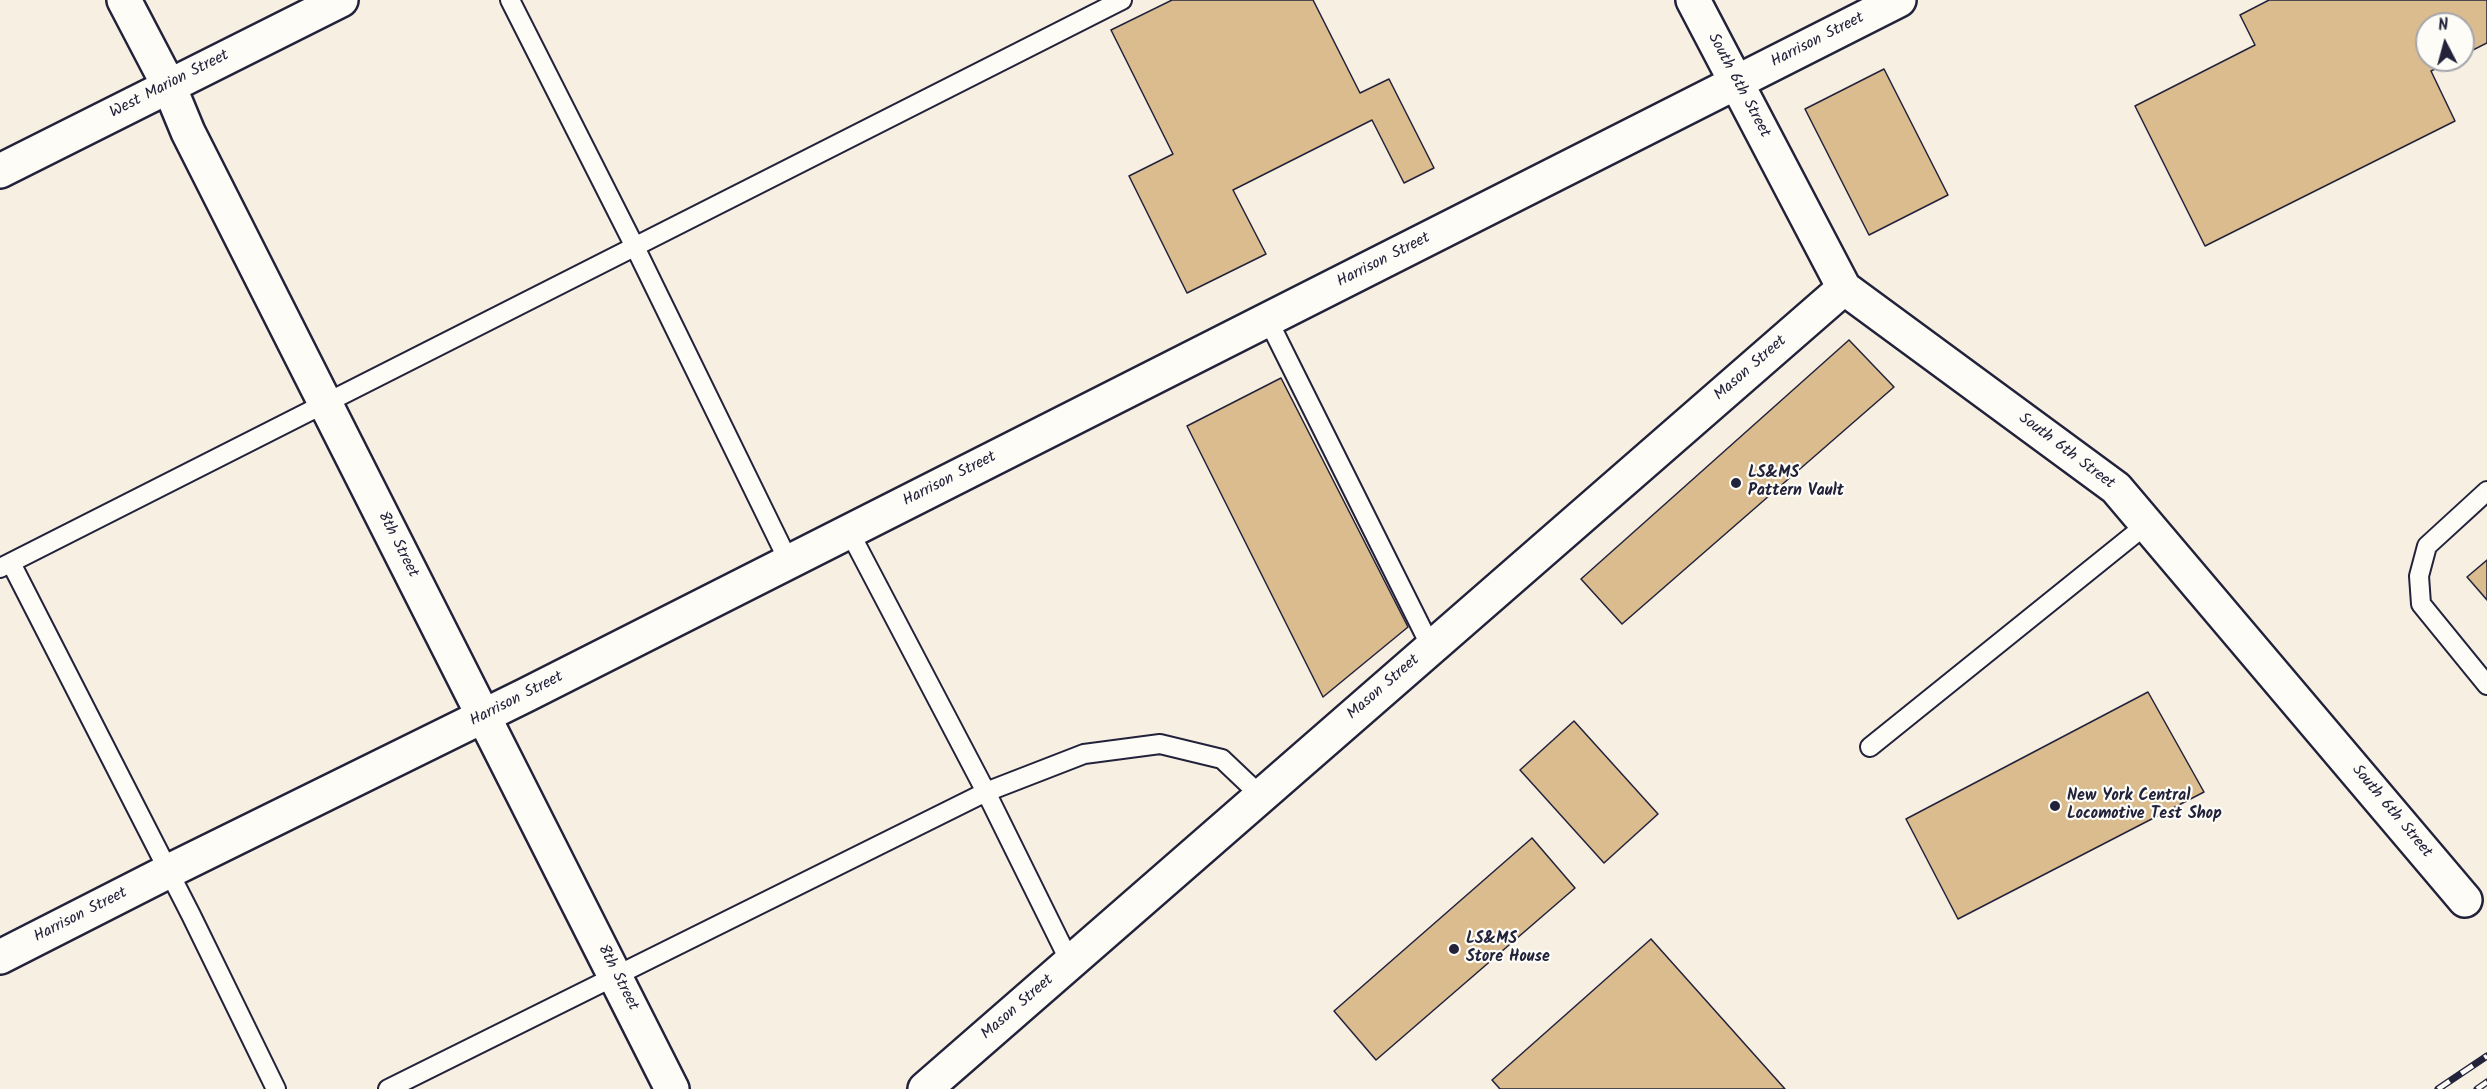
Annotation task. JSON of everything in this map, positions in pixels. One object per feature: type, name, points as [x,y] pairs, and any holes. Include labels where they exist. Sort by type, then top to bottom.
[{"type":"street","name":"8th Street","points":[[124,0],[168,86],[188,132],[672,1089]]},
{"type":"street","name":"West Marion Street","points":[[0,171],[341,0]]},
{"type":"street","name":"South 6th Street","points":[[1693,0],[1844,288],[2116,489],[2465,900]]},
{"type":"street","name":"Harrison Street","points":[[0,957],[789,562],[1899,0]]},
{"type":"street","name":"Mason Street","points":[[925,1089],[1844,288]]},
{"type":"lane","points":[[510,0],[635,247],[789,562]]},
{"type":"lane","points":[[276,1089],[191,915],[5,565],[1122,0]]},
{"type":"lane","points":[[1268,320],[1431,647]]},
{"type":"lane","points":[[2487,491],[2427,546],[2419,576],[2421,604],[2487,686]]},
{"type":"lane","points":[[1869,747],[2147,524]]},
{"type":"lane","points":[[849,531],[986,792],[1070,962]]},
{"type":"lane","points":[[388,1089],[986,792],[1084,754],[1160,744],[1222,759],[1261,796]]},
{"type":"building","points":[[1172,0],[1313,0],[1360,93],[1389,79],[1434,168],[1404,183],[1372,120],[1233,190],[1266,254],[1187,293],[1129,176],[1173,154],[1111,30]]},
{"type":"building","points":[[2269,0],[2487,0],[2487,43],[2475,49],[2475,12],[2415,12],[2415,72],[2431,72],[2455,121],[2205,246],[2135,106],[2255,45],[2240,15]]},
{"type":"building","points":[[1884,69],[1948,195],[1869,235],[1805,109]]},
{"type":"building","name":"LS&MS Pattern Vault","points":[[1849,340],[1894,387],[1622,624],[1581,579]]},
{"type":"building","points":[[1281,378],[1408,627],[1323,697],[1187,426]]},
{"type":"building","points":[[2487,560],[2487,600],[2467,577]]},
{"type":"building","name":"New York Central Locomotive Test Shop","points":[[2148,692],[2204,792],[1958,919],[1906,819]]},
{"type":"building","points":[[1574,721],[1658,814],[1604,863],[1520,770]]},
{"type":"building","name":"LS&MS Store House","points":[[1532,838],[1575,888],[1376,1060],[1334,1011]]},
{"type":"building","points":[[1651,939],[1785,1089],[1500,1089],[1492,1080]]},
{"type":"railway","points":[[2438,1089],[2487,1056]]},
{"type":"railway","points":[[2477,1089],[2487,1082]]},
{"type":"place","name":"LS&MS Pattern Vault","points":[[1736,483]]},
{"type":"place","name":"New York Central Locomotive Test Shop","points":[[2055,806]]},
{"type":"place","name":"LS&MS Store House","points":[[1454,949]]}]
